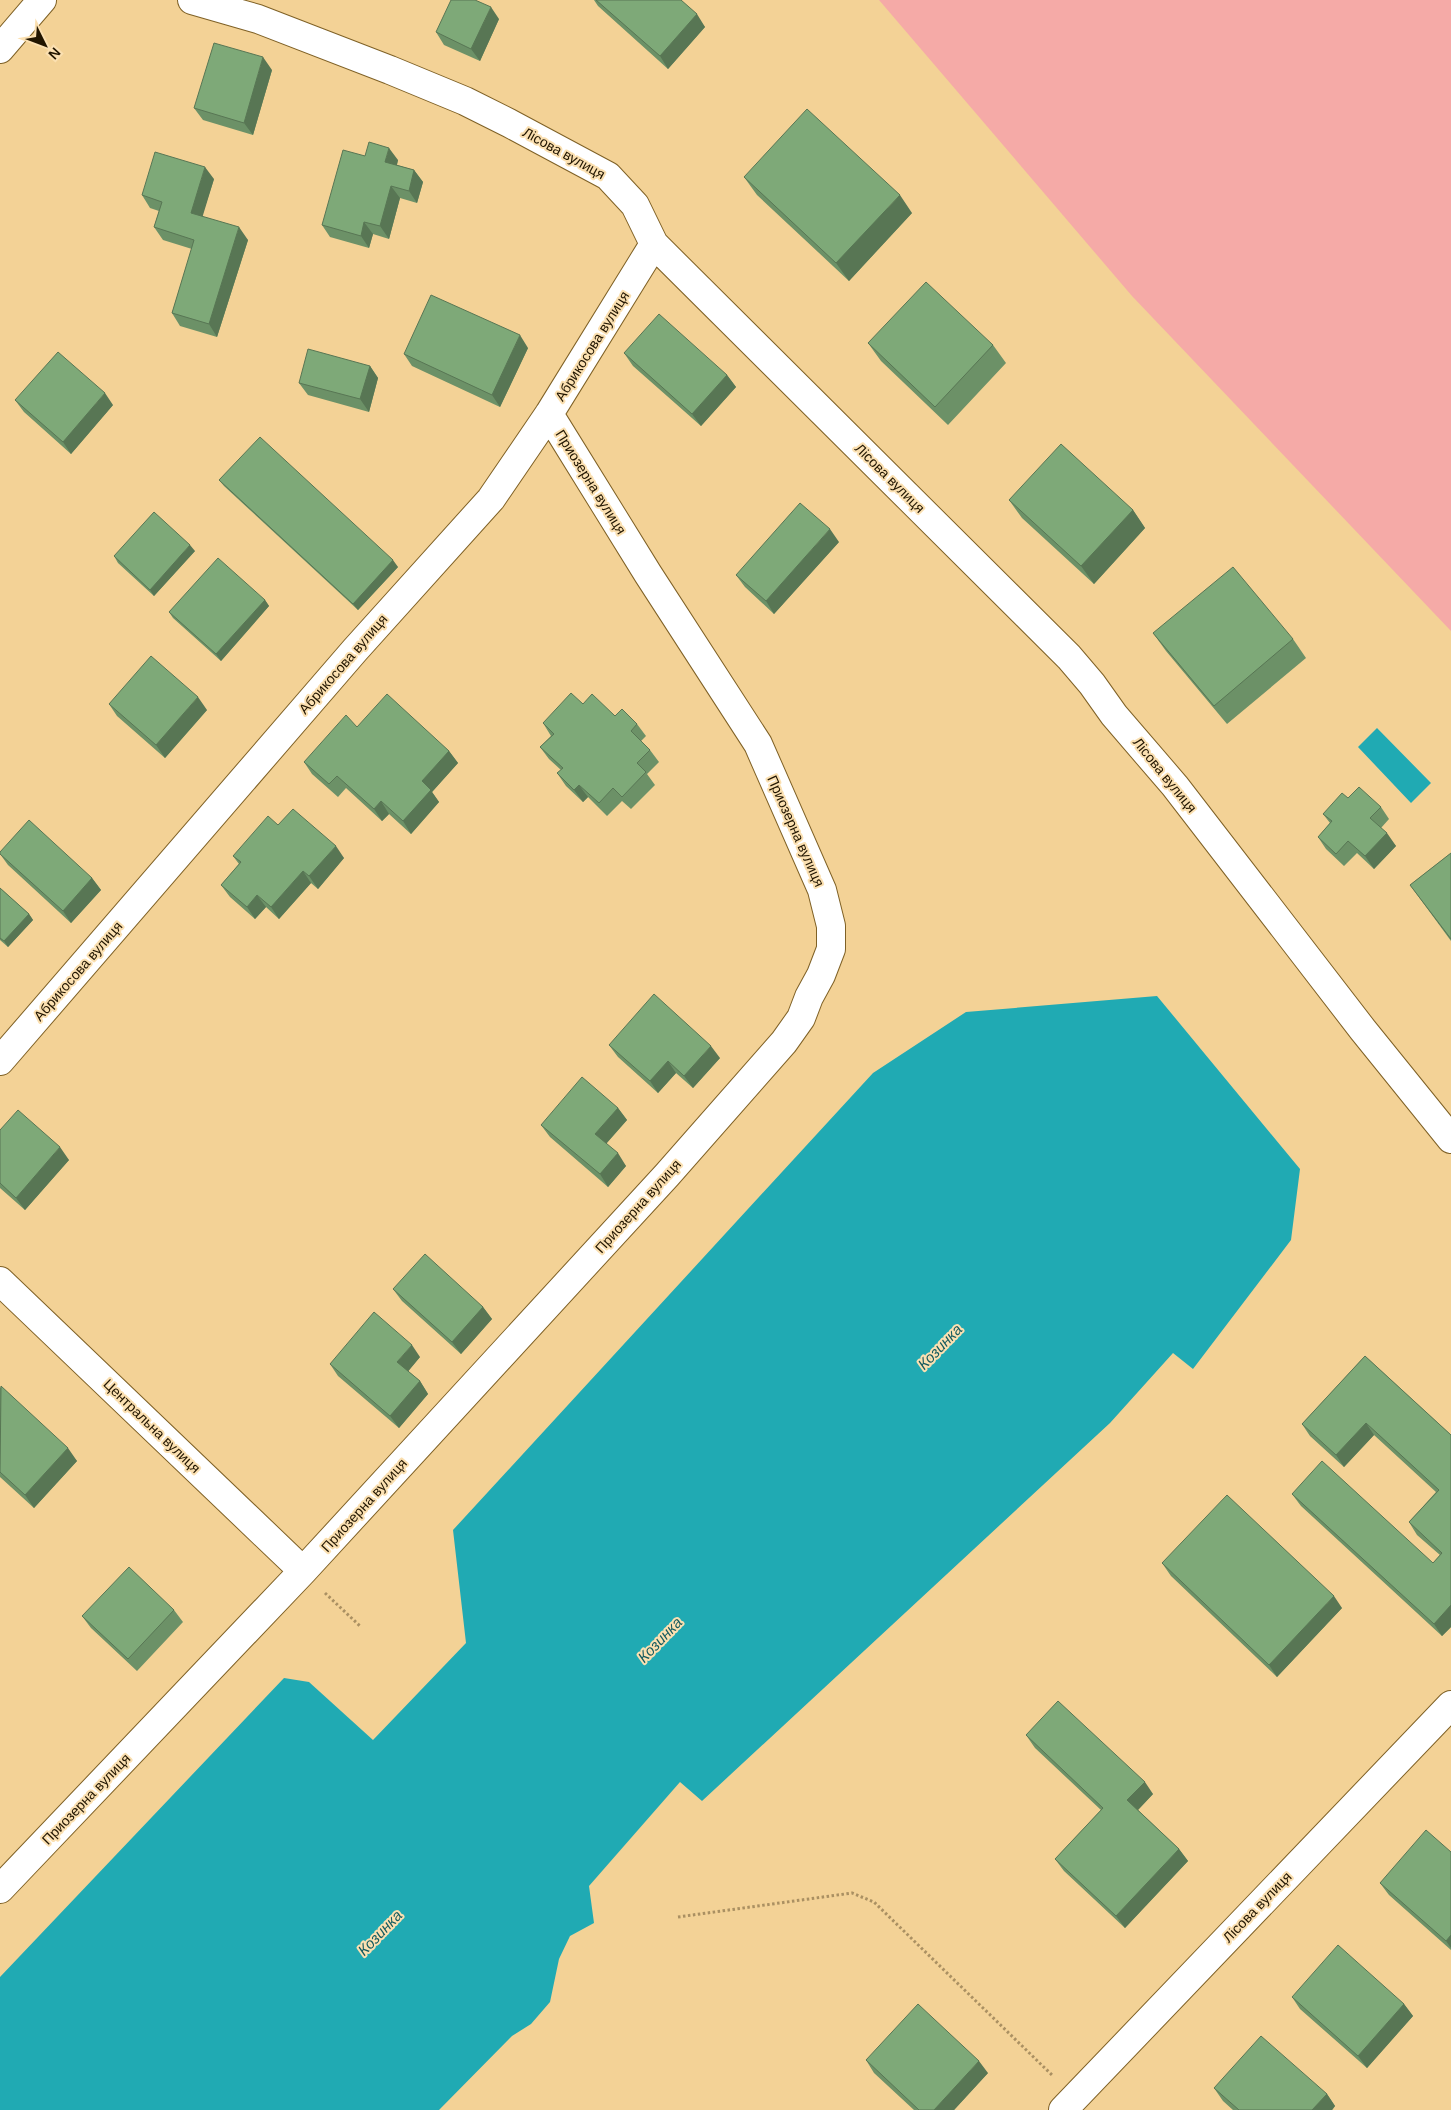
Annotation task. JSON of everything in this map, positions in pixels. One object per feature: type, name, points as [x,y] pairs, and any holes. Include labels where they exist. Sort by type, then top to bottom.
[{"type":"street","points":[[0,49],[42,0]]},
{"type":"street","name":"Лісова вулиця","points":[[192,0],[258,19],[465,101],[608,176],[635,205],[654,244],[1069,657],[1175,786],[1363,1030],[1451,1139]]},
{"type":"street","name":"Абрикосова вулиця","points":[[0,1061],[355,650],[491,499],[549,414],[654,244]]},
{"type":"street","name":"Приозерна вулиця","points":[[0,1889],[303,1571],[667,1175],[784,1042],[801,1018],[831,949],[831,926],[822,890],[758,744],[648,574],[549,414]]},
{"type":"street","name":"Центральна вулиця","points":[[0,1281],[303,1571]]},
{"type":"street","name":"Лісова вулиця","points":[[1069,2104],[1451,1705]]},
{"type":"path","points":[[303,1571],[361,1627]]},
{"type":"path","points":[[678,1917],[852,1893],[874,1902],[1069,2104]]},
{"type":"shaded area","points":[[879,0],[1451,0],[1451,631],[1132,296]]},
{"type":"water","points":[[1377,728],[1431,783],[1411,803],[1358,747]]},
{"type":"water","name":"Козинка","points":[[1157,996],[1300,1169],[1291,1240],[1193,1369],[1173,1353],[1110,1423],[702,1801],[680,1782],[589,1886],[594,1923],[570,1936],[559,1959],[550,2002],[531,2024],[512,2036],[439,2110],[0,2110],[0,1977],[284,1678],[309,1682],[373,1740],[466,1643],[453,1530],[873,1073],[966,1012]]},
{"type":"building","points":[[451,0],[475,0],[491,7],[471,49],[436,32]]},
{"type":"building","points":[[596,0],[681,0],[697,14],[660,56]]},
{"type":"building","points":[[214,43],[263,57],[244,123],[194,108]]},
{"type":"building","points":[[807,109],[900,195],[836,263],[744,177]]},
{"type":"building","points":[[369,142],[389,148],[385,162],[414,170],[409,191],[391,186],[380,226],[364,222],[361,236],[322,225],[343,150],[365,156]]},
{"type":"building","points":[[155,152],[205,167],[191,213],[239,227],[209,324],[172,313],[194,240],[154,227],[162,202],[142,195]]},
{"type":"building","points":[[926,282],[993,345],[935,407],[868,343]]},
{"type":"building","points":[[431,295],[520,335],[492,395],[404,354]]},
{"type":"building","points":[[659,314],[727,375],[692,414],[624,353]]},
{"type":"building","points":[[308,349],[370,366],[360,399],[299,383]]},
{"type":"building","points":[[58,352],[105,393],[63,442],[15,400]]},
{"type":"building","points":[[260,437],[393,560],[353,604],[219,480]]},
{"type":"building","points":[[1061,444],[1133,510],[1081,566],[1009,500]]},
{"type":"building","points":[[800,503],[830,529],[766,601],[736,575]]},
{"type":"building","points":[[154,512],[190,545],[150,590],[114,556]]},
{"type":"building","points":[[218,558],[265,600],[216,654],[169,612]]},
{"type":"building","points":[[1233,567],[1293,639],[1214,706],[1153,633]]},
{"type":"building","points":[[151,656],[198,697],[156,745],[109,704]]},
{"type":"building","points":[[571,693],[583,704],[592,694],[615,716],[622,709],[637,724],[631,731],[650,750],[637,763],[646,772],[622,797],[613,788],[599,803],[579,785],[574,790],[557,773],[563,768],[540,747],[554,734],[543,723]]},
{"type":"building","points":[[387,694],[449,751],[422,781],[431,790],[403,821],[381,801],[374,809],[337,776],[329,784],[304,762],[346,715],[357,727]]},
{"type":"building","points":[[1359,787],[1381,807],[1370,818],[1387,833],[1365,856],[1348,841],[1336,854],[1318,837],[1332,821],[1323,814],[1342,793],[1348,798]]},
{"type":"building","points":[[293,809],[336,846],[309,876],[303,871],[271,907],[257,895],[247,907],[221,885],[241,862],[233,856],[268,816],[278,825]]},
{"type":"building","points":[[29,820],[92,878],[63,911],[0,854]]},
{"type":"building","points":[[1451,853],[1451,939],[1410,885]]},
{"type":"building","points":[[0,888],[29,914],[4,941],[0,938]]},
{"type":"building","points":[[654,994],[711,1046],[684,1076],[668,1061],[650,1081],[609,1045]]},
{"type":"building","points":[[582,1077],[618,1108],[595,1134],[618,1153],[600,1174],[541,1125]]},
{"type":"building","points":[[18,1110],[60,1147],[16,1198],[0,1183],[0,1130]]},
{"type":"building","points":[[425,1254],[483,1307],[452,1342],[393,1289]]},
{"type":"building","points":[[374,1312],[412,1345],[397,1362],[420,1381],[390,1416],[330,1364]]},
{"type":"building","points":[[1365,1356],[1451,1435],[1451,1605],[1434,1624],[1292,1494],[1322,1461],[1433,1563],[1442,1553],[1409,1522],[1439,1490],[1366,1423],[1336,1455],[1302,1424]]},
{"type":"building","points":[[1,1386],[68,1448],[25,1495],[0,1472]]},
{"type":"building","points":[[1227,1495],[1334,1596],[1269,1665],[1162,1563]]},
{"type":"building","points":[[129,1567],[174,1610],[128,1659],[82,1616]]},
{"type":"building","points":[[1058,1701],[1145,1782],[1127,1800],[1179,1849],[1116,1916],[1055,1859],[1103,1808],[1026,1735]]},
{"type":"building","points":[[1426,1830],[1451,1852],[1451,1935],[1446,1941],[1380,1883]]},
{"type":"building","points":[[1338,1945],[1404,2004],[1358,2056],[1292,1997]]},
{"type":"building","points":[[918,2004],[979,2061],[934,2110],[919,2110],[866,2060]]},
{"type":"building","points":[[1261,2036],[1327,2094],[1312,2110],[1239,2110],[1214,2088]]}]
